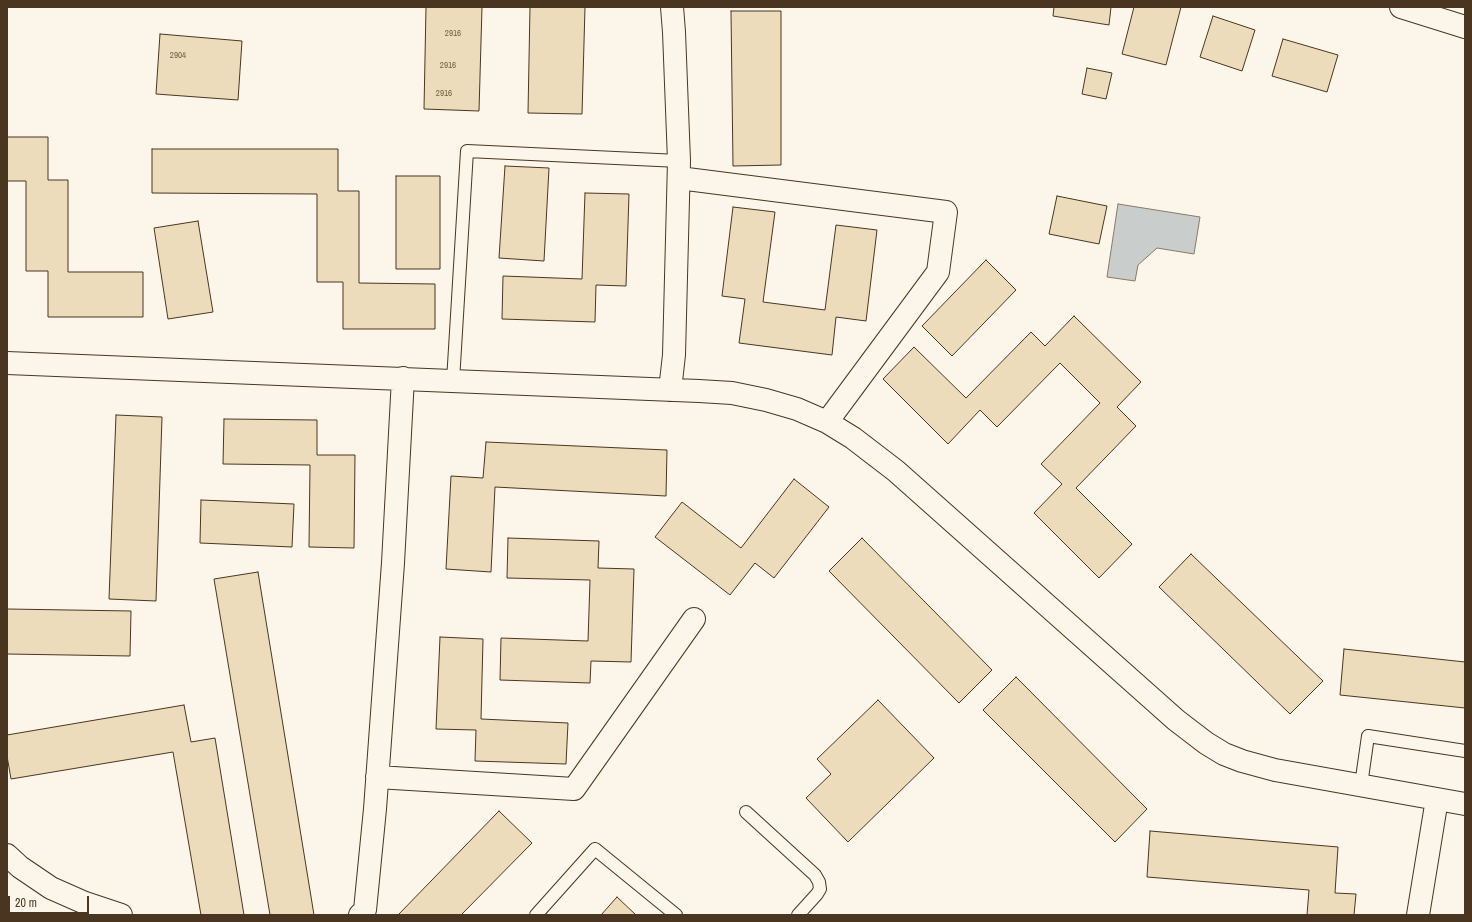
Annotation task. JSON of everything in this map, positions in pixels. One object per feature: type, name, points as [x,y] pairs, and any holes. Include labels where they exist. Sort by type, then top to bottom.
[{"type":"street","points":[[670,390],[674,355],[679,169],[672,7]]},
{"type":"street","points":[[1401,7],[1465,26]]},
{"type":"street","points":[[679,169],[946,212],[938,272],[827,422]]},
{"type":"street","points":[[7,363],[403,378],[732,393],[766,400],[797,409],[827,422],[853,438],[896,471],[1176,720],[1206,743],[1230,756],[1275,770],[1465,804]]},
{"type":"street","points":[[360,915],[365,910],[377,777],[393,563],[403,378]]},
{"type":"street","points":[[377,777],[574,789],[694,619]]},
{"type":"street","points":[[1418,915],[1437,799]]},
{"type":"street","points":[[7,856],[20,867],[51,888],[85,903],[121,915]]},
{"type":"lane","points":[[453,381],[467,151],[679,169]]},
{"type":"lane","points":[[1361,785],[1368,736],[1465,751]]},
{"type":"lane","points":[[746,812],[815,875],[819,882],[820,889],[817,894],[798,915]]},
{"type":"lane","points":[[536,915],[595,849],[676,915]]},
{"type":"shaded area","points":[[1118,204],[1200,217],[1194,254],[1157,248],[1138,265],[1135,281],[1107,277]]},
{"type":"building","points":[[426,7],[482,7],[479,111],[424,109]]},
{"type":"building","points":[[530,7],[585,7],[582,114],[528,113]]},
{"type":"building","points":[[1054,7],[1111,7],[1109,25],[1053,16]]},
{"type":"building","points":[[1134,7],[1181,7],[1166,65],[1122,54]]},
{"type":"building","points":[[731,11],[781,11],[781,165],[733,166]]},
{"type":"building","points":[[1213,16],[1255,30],[1242,71],[1200,57]]},
{"type":"building","points":[[160,34],[242,41],[238,100],[156,94]]},
{"type":"building","points":[[1283,39],[1338,55],[1327,92],[1272,76]]},
{"type":"building","points":[[1087,68],[1112,73],[1106,99],[1082,94]]},
{"type":"building","points":[[7,137],[48,137],[48,180],[68,180],[68,272],[143,272],[143,317],[48,317],[48,271],[26,271],[26,181],[7,181]]},
{"type":"building","points":[[152,149],[338,149],[338,191],[359,191],[359,283],[435,284],[435,329],[343,329],[343,282],[317,282],[317,194],[152,193]]},
{"type":"building","points":[[505,166],[549,168],[544,261],[499,258]]},
{"type":"building","points":[[396,176],[440,176],[440,269],[396,269]]},
{"type":"building","points":[[585,193],[629,194],[626,286],[596,285],[595,322],[502,319],[503,276],[582,279]]},
{"type":"building","points":[[1057,196],[1107,206],[1099,244],[1049,234]]},
{"type":"building","points":[[733,207],[775,212],[763,302],[825,310],[836,225],[877,230],[866,321],[836,317],[832,355],[739,343],[745,299],[722,296]]},
{"type":"building","points":[[198,221],[213,312],[168,319],[154,228]]},
{"type":"building","points":[[986,260],[1016,290],[952,356],[922,326]]},
{"type":"building","points":[[1074,316],[1141,382],[1117,407],[1136,426],[1076,488],[1132,544],[1099,578],[1034,513],[1062,484],[1041,464],[1100,403],[1060,363],[997,427],[980,410],[948,444],[883,379],[914,347],[966,398],[1031,332],[1045,346]]},
{"type":"building","points":[[116,415],[162,417],[156,601],[109,599]]},
{"type":"building","points":[[224,419],[317,420],[317,455],[355,455],[354,548],[309,547],[310,465],[223,464]]},
{"type":"building","points":[[486,442],[667,450],[666,496],[495,487],[491,572],[446,569],[451,476],[483,478]]},
{"type":"building","points":[[794,479],[829,507],[774,578],[755,563],[730,595],[655,537],[682,502],[741,548]]},
{"type":"building","points":[[201,500],[294,504],[292,547],[200,543]]},
{"type":"building","points":[[508,538],[599,541],[598,568],[634,569],[631,662],[591,661],[590,683],[500,680],[501,638],[588,641],[590,580],[507,578]]},
{"type":"building","points":[[862,538],[992,670],[959,703],[829,571]]},
{"type":"building","points":[[1191,554],[1323,681],[1290,714],[1159,587]]},
{"type":"building","points":[[258,572],[314,915],[270,915],[214,579]]},
{"type":"building","points":[[7,609],[131,611],[130,656],[7,654]]},
{"type":"building","points":[[440,637],[483,639],[481,719],[568,723],[566,764],[475,761],[476,730],[436,729]]},
{"type":"building","points":[[1344,649],[1465,662],[1465,708],[1340,695]]},
{"type":"building","points":[[1016,677],[1147,809],[1115,842],[983,710]]},
{"type":"building","points":[[878,700],[934,758],[848,842],[806,798],[831,774],[817,759]]},
{"type":"building","points":[[184,705],[191,742],[215,738],[244,915],[201,915],[173,752],[11,779],[7,756],[7,735]]},
{"type":"building","points":[[499,811],[532,843],[461,915],[398,915]]},
{"type":"building","points":[[1150,831],[1338,847],[1335,893],[1356,894],[1354,915],[1307,915],[1309,890],[1147,877]]},
{"type":"building","points":[[617,897],[636,915],[601,915]]}]
